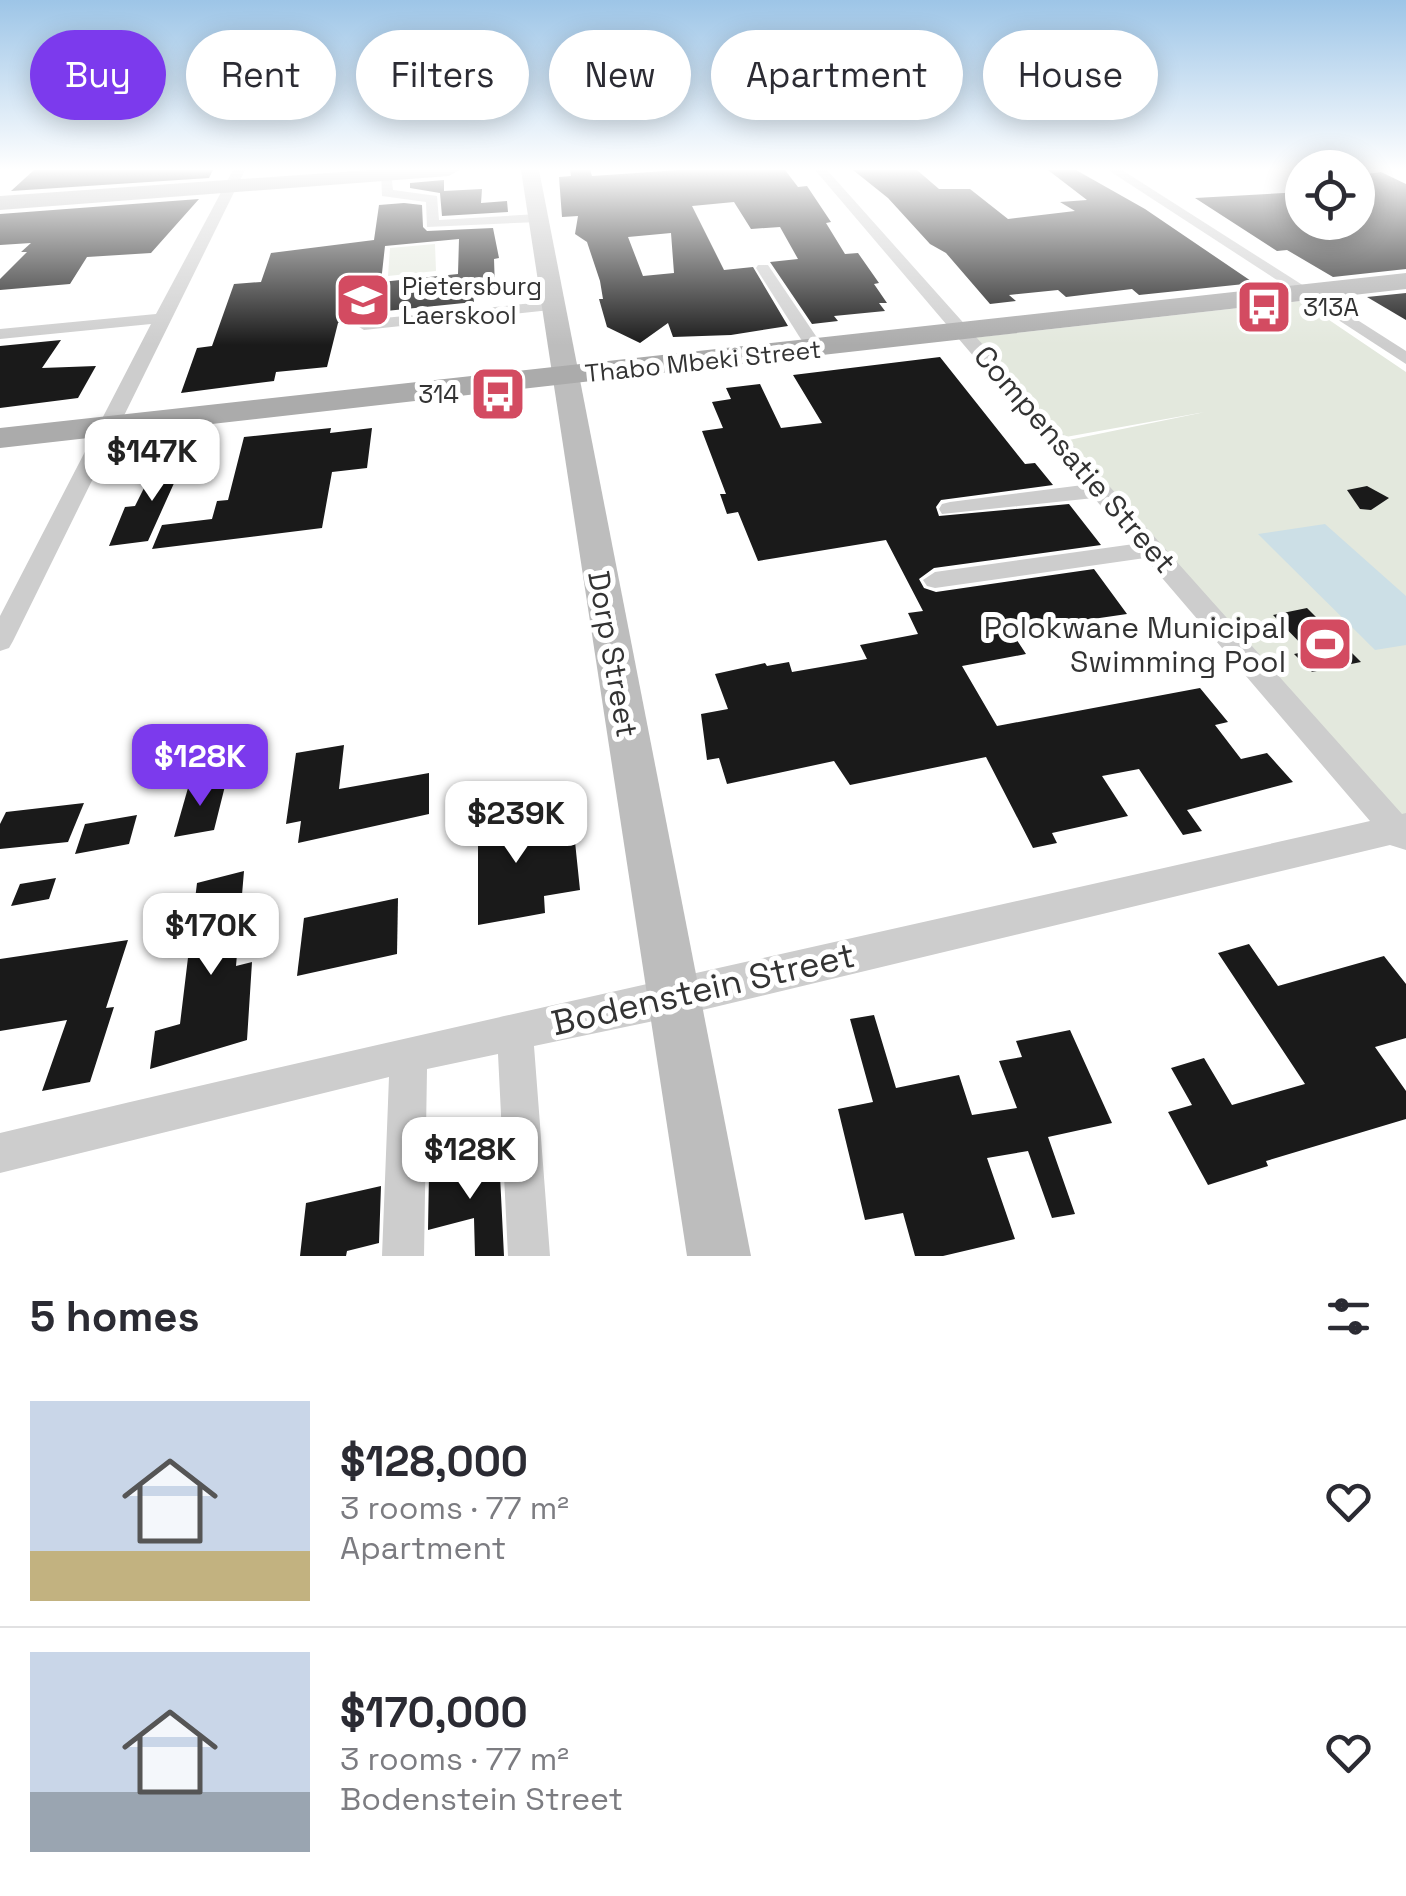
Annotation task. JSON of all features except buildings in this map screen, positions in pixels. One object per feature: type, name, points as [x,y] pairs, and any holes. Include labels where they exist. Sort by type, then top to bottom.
[{"type":"main road","name":"Thabo Mbeki Street","points":[[0,438],[1406,281]]},
{"type":"street","points":[[0,642],[106,425],[210,229]]},
{"type":"street","name":"Dorp Street","points":[[540,229],[719,1256]]},
{"type":"street","name":"Compensatie Street","points":[[873,229],[1403,832]]},
{"type":"street","points":[[1205,229],[1406,358]]},
{"type":"street","points":[[762,268],[815,348]]},
{"type":"street","points":[[364,324],[554,306]]},
{"type":"street","points":[[0,334],[164,318]]},
{"type":"street","points":[[950,509],[1100,490]]},
{"type":"street","points":[[936,580],[1154,549]]},
{"type":"street","name":"Bodenstein Street","points":[[0,1153],[409,1054],[672,999],[1403,832]]},
{"type":"street","points":[[515,1031],[529,1256]]},
{"type":"street","points":[[403,1256],[409,1054]]},
{"type":"shaded area","points":[[435,244],[436,271],[388,276],[390,248]]},
{"type":"shaded area","name":"Polokwane Municipal Swimming Pool","points":[[1301,301],[1406,372],[1406,821],[1064,441],[1205,412],[1060,438],[972,338]]},
{"type":"shaded area","points":[[1325,524],[1406,596],[1406,645],[1375,650],[1258,534]]},
{"type":"place","name":"Pietersburg Laerskool","points":[[363,300]]},
{"type":"place","name":"313A","points":[[1264,307]]},
{"type":"place","name":"314","points":[[498,394]]},
{"type":"place","name":"Polokwane Municipal Swimming Pool","points":[[1325,644]]}]
